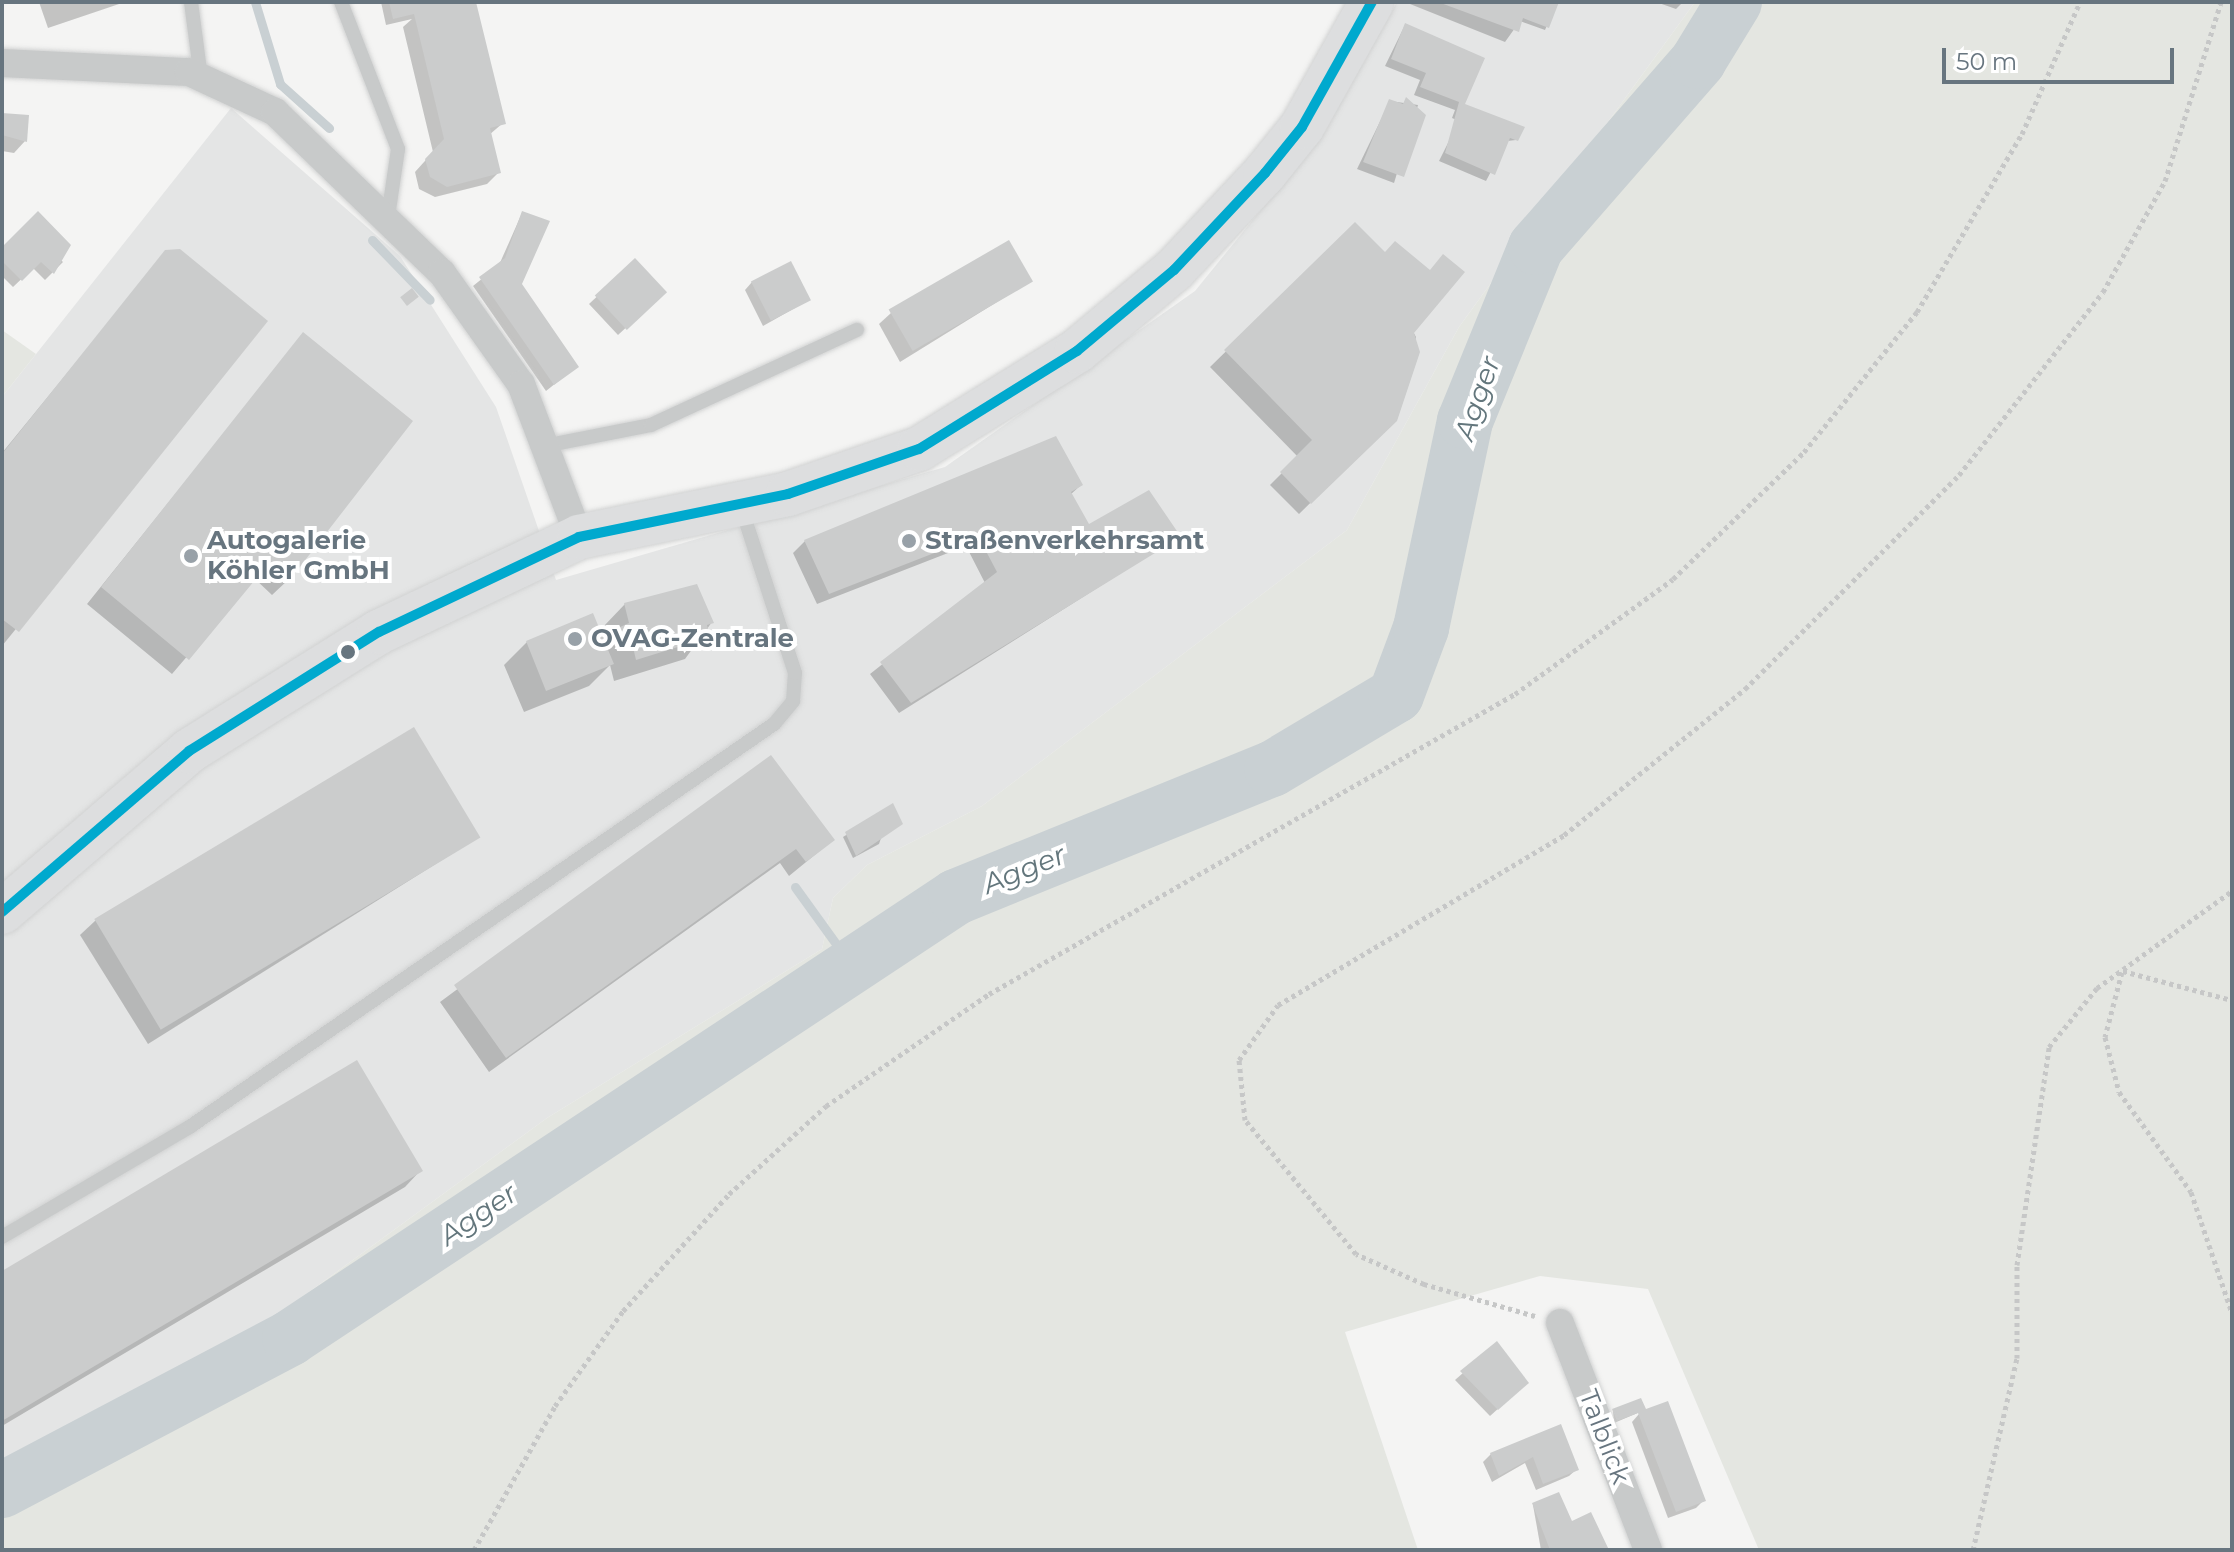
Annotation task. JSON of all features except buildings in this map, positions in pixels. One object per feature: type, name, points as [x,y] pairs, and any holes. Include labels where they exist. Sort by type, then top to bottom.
[{"type":"main road","points":[[2,912],[114,809],[276,692],[379,632],[579,537],[739,504],[919,449],[1077,351],[1174,270],[1265,173],[1302,127],[1372,2]]},
{"type":"street","points":[[2,63],[201,78],[275,112],[388,217],[442,273],[521,384],[579,537]]},
{"type":"street","name":"Talblick","points":[[1560,1323],[1648,1550]]},
{"type":"lane","points":[[191,2],[201,78]]},
{"type":"lane","points":[[341,2],[398,149],[388,217]]},
{"type":"lane","points":[[544,446],[651,425],[857,330]]},
{"type":"lane","points":[[2,1237],[191,1126],[774,724],[793,701],[795,673],[739,504]]},
{"type":"path","points":[[474,1550],[555,1406],[623,1311],[729,1194],[826,1106],[989,994],[1515,694],[1673,579],[1717,537],[1804,452],[1917,312],[2022,134],[2080,2]]},
{"type":"path","points":[[1560,1323],[1424,1284],[1356,1254],[1245,1120],[1239,1060],[1278,1005],[1564,835],[1745,689],[1959,475],[2111,278],[2165,181],[2221,2]]},
{"type":"path","points":[[1973,1550],[2017,1358],[2017,1265],[2049,1047],[2097,988],[2232,891]]},
{"type":"path","points":[[2122,971],[2232,1000]]},
{"type":"path","points":[[2122,971],[2105,1037],[2119,1092],[2191,1192],[2232,1313]]},
{"type":"shaded area","points":[[1397,2],[1695,2],[1459,327],[1347,530],[982,806],[867,865],[833,898],[822,949],[547,1118],[264,1325],[2,1459],[2,397],[231,108],[400,256],[496,407],[556,580],[945,467],[1195,291],[1325,131]]},
{"type":"shaded area","points":[[1695,2],[2232,2],[2232,1550],[1759,1550],[1648,1289],[1540,1276],[1345,1332],[1418,1550],[2,1550],[2,1459],[264,1325],[547,1118],[822,949],[833,898],[867,865],[982,806],[1347,530],[1459,327]]},
{"type":"shaded area","points":[[2,330],[36,354],[2,397]]},
{"type":"waterway","points":[[255,2],[280,84],[329,128]]},
{"type":"waterway","name":"Agger","points":[[2,1490],[290,1338],[956,897],[1272,769],[1396,695],[1421,628],[1465,421],[1536,247],[1698,61],[1734,2]]},
{"type":"waterway","points":[[372,240],[430,300]]},
{"type":"waterway","points":[[795,887],[852,966]]},
{"type":"transit line","points":[[2,912],[189,751],[379,632],[579,537],[788,494],[919,449],[1077,351],[1174,270],[1265,173],[1302,127],[1372,2]]},
{"type":"place","name":"Straßenverkehrsamt","points":[[909,541]]},
{"type":"place","name":"Autogalerie Köhler GmbH","points":[[191,556]]},
{"type":"place","name":"OVAG-Zentrale","points":[[575,639]]}]
